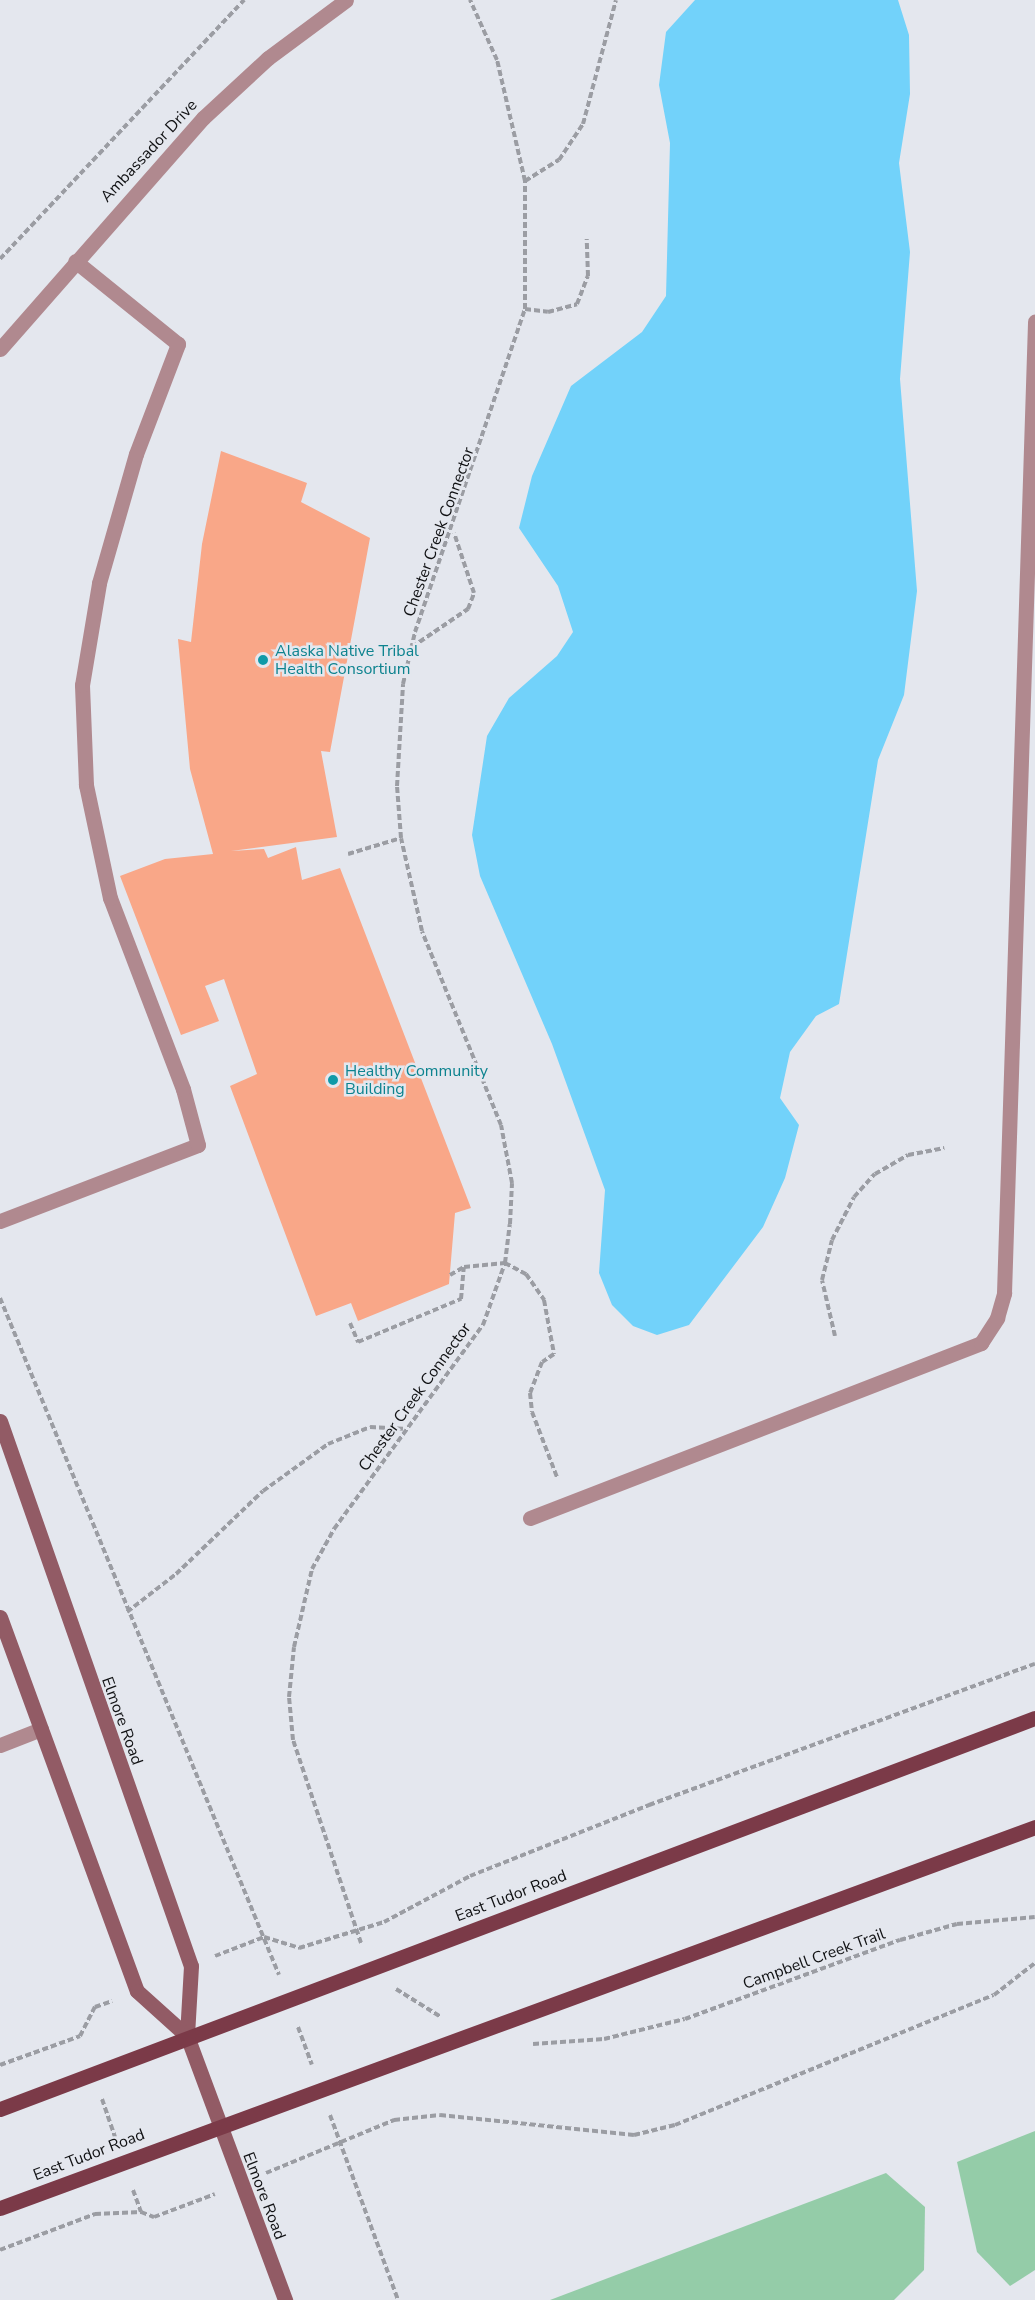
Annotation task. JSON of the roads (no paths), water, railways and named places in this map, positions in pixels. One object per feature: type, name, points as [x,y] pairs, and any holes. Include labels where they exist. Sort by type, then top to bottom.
[{"type":"main road","name":"Elmore Road","points":[[0,1421],[191,1966],[187,2036],[218,2126],[285,2300]]},
{"type":"main road","name":"Elmore Road","points":[[0,1617],[137,1991],[187,2036]]},
{"type":"main road","name":"East Tudor Road","points":[[0,2109],[187,2036],[1035,1718]]},
{"type":"main road","name":"East Tudor Road","points":[[0,2208],[1035,1827]]},
{"type":"street","name":"Ambassador Drive","points":[[0,349],[75,261],[224,98],[346,0]]},
{"type":"street","points":[[0,1221],[198,1145],[183,1089],[110,898],[86,785],[82,685],[99,583],[136,454],[178,344],[75,261]]},
{"type":"street","points":[[530,1518],[981,1343],[987,1335],[1004,1293],[1027,792],[1035,321]]},
{"type":"street","points":[[0,1745],[41,1730]]},
{"type":"water","points":[[695,0],[898,0],[909,35],[910,94],[899,163],[910,252],[900,379],[917,591],[904,695],[878,760],[839,1004],[816,1016],[790,1052],[780,1098],[799,1125],[785,1178],[763,1227],[689,1325],[657,1335],[633,1326],[612,1305],[599,1273],[605,1190],[552,1044],[480,876],[472,835],[487,736],[509,698],[557,656],[573,632],[558,586],[519,528],[532,476],[571,386],[642,332],[666,296],[670,143],[659,85],[666,32]]},
{"type":"place","name":"Alaska Native Tribal Health Consortium","points":[[263,660]]},
{"type":"place","name":"Healthy Community Building","points":[[333,1080]]}]
